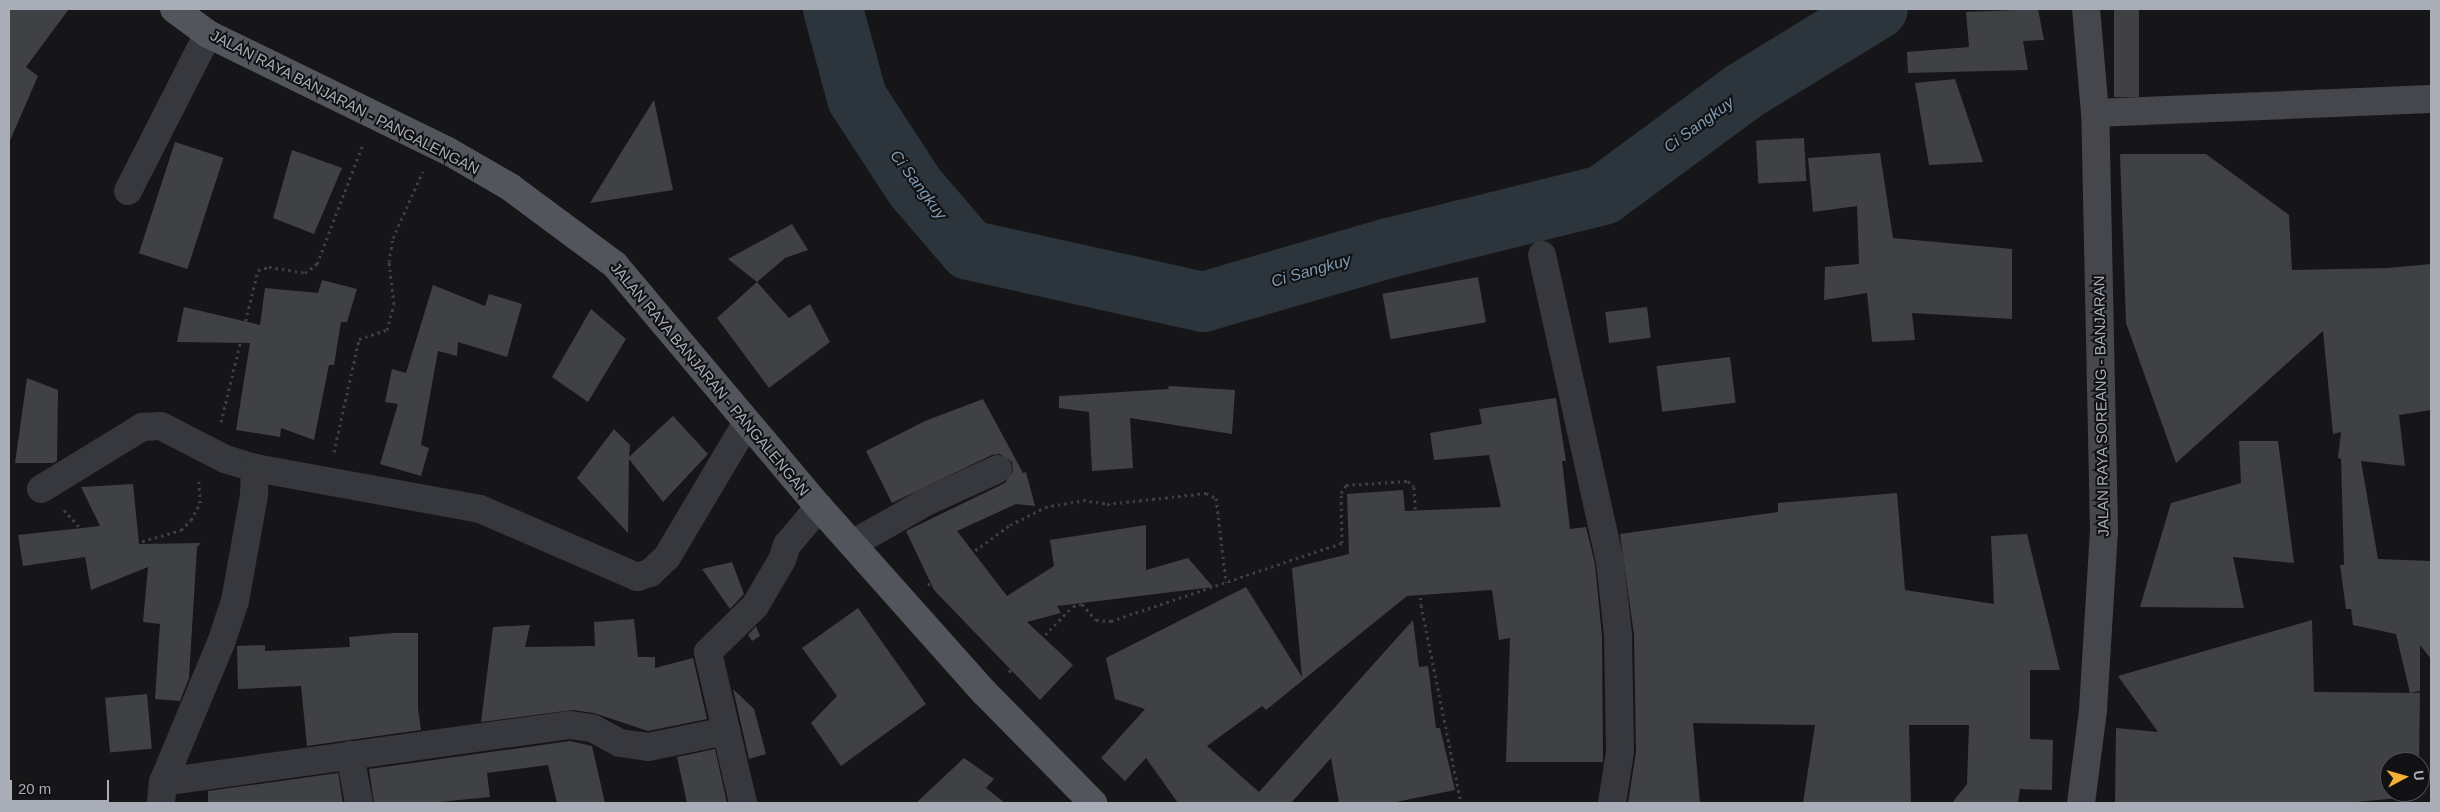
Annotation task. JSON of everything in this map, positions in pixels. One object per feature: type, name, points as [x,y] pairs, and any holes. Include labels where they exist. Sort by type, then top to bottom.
[{"type":"main road","name":"JALAN RAYA BANJARAN - PANGALENGAN","points":[[174,9],[208,34],[434,145],[510,187],[615,265],[819,507],[987,695],[1093,803]]},
{"type":"main road","name":"JALAN RAYA SOREANG - BANJARAN","points":[[2081,803],[2093,710],[2104,530],[2094,113],[2086,9]]},
{"type":"main road","points":[[2094,113],[2431,99]]},
{"type":"street","points":[[128,191],[208,34]]},
{"type":"street","points":[[1542,255],[1610,561],[1618,635],[1620,752],[1612,803]]},
{"type":"street","points":[[50,496],[142,427],[152,424],[161,426],[213,453],[254,480],[327,480],[480,509],[637,577],[650,573],[667,557],[749,425]]},
{"type":"street","points":[[852,544],[928,501],[998,469]]},
{"type":"street","points":[[162,792],[221,643],[235,601],[254,480]]},
{"type":"street","points":[[743,803],[708,652],[755,606],[782,560],[787,545],[819,507]]},
{"type":"street","points":[[162,792],[350,755],[570,724],[592,728],[620,743],[648,747],[726,731]]},
{"type":"street","points":[[350,755],[359,803]]},
{"type":"path","points":[[223,415],[258,270],[269,267],[305,273],[317,264],[374,115]]},
{"type":"path","points":[[327,480],[360,339],[387,330],[394,304],[389,262],[394,238],[434,145]]},
{"type":"path","points":[[50,496],[82,530],[96,536],[136,543],[181,530],[191,520],[200,503],[198,476],[213,453]]},
{"type":"path","points":[[987,695],[1073,606],[1082,604],[1096,620],[1111,621],[1342,543],[1341,493],[1346,485],[1408,481],[1414,487],[1422,605],[1461,803]]},
{"type":"path","points":[[904,602],[1010,525],[1045,507],[1083,500],[1107,504],[1206,493],[1216,498],[1226,582]]},
{"type":"building","points":[[9,9],[69,9],[26,67],[38,76],[9,143]]},
{"type":"building","points":[[2038,9],[2044,40],[2023,41],[2028,70],[1908,73],[1907,52],[1969,47],[1966,12]]},
{"type":"building","points":[[2114,9],[2139,9],[2139,97],[2114,97]]},
{"type":"building","points":[[1955,79],[1983,162],[1929,165],[1915,83]]},
{"type":"building","points":[[654,100],[673,190],[590,203],[622,151]]},
{"type":"building","points":[[1804,138],[1806,181],[1758,183],[1756,141]]},
{"type":"building","points":[[175,142],[224,158],[187,269],[139,253]]},
{"type":"building","points":[[292,150],[342,168],[314,234],[273,218]]},
{"type":"building","points":[[1880,153],[1893,238],[2012,249],[2012,319],[1912,313],[1915,340],[1872,342],[1867,293],[1824,300],[1825,267],[1859,264],[1857,206],[1813,212],[1808,158]]},
{"type":"building","points":[[2120,154],[2206,154],[2289,215],[2292,270],[2388,268],[2431,264],[2431,410],[2399,415],[2405,466],[2361,461],[2378,559],[2431,561],[2431,659],[2420,645],[2420,691],[2410,693],[2396,634],[2353,625],[2351,609],[2346,609],[2340,565],[2344,565],[2341,459],[2338,458],[2341,432],[2333,434],[2323,331],[2176,463],[2126,323]]},
{"type":"building","points":[[792,224],[808,250],[785,258],[757,282],[728,259]]},
{"type":"building","points":[[1478,277],[1486,322],[1390,339],[1382,294]]},
{"type":"building","points":[[322,280],[357,289],[347,322],[341,322],[334,365],[329,365],[314,440],[281,428],[280,437],[236,430],[250,343],[177,342],[184,307],[260,325],[265,288],[318,293]]},
{"type":"building","points":[[757,282],[789,318],[810,304],[830,342],[769,388],[717,318]]},
{"type":"building","points":[[433,285],[485,306],[489,294],[522,304],[507,357],[458,342],[457,356],[438,351],[421,445],[429,448],[421,476],[380,464],[398,404],[385,402],[392,369],[406,373]]},
{"type":"building","points":[[1647,307],[1651,338],[1609,343],[1605,312]]},
{"type":"building","points":[[591,309],[626,339],[588,402],[552,377]]},
{"type":"building","points":[[1730,357],[1736,403],[1662,412],[1657,366]]},
{"type":"building","points":[[27,378],[58,390],[57,461],[53,463],[15,463]]},
{"type":"building","points":[[1169,386],[1235,390],[1232,434],[1130,418],[1133,468],[1092,471],[1089,412],[1059,408],[1059,396],[1168,389]]},
{"type":"building","points":[[1556,398],[1566,461],[1562,461],[1570,529],[1586,527],[1595,564],[1602,636],[1603,762],[1506,762],[1510,638],[1499,640],[1492,590],[1407,596],[1266,710],[1262,706],[1207,746],[1259,792],[1413,620],[1419,667],[1428,666],[1436,728],[1440,728],[1455,790],[1391,803],[1339,803],[1331,758],[1291,803],[1178,803],[1146,758],[1125,781],[1101,758],[1145,709],[1115,699],[1106,658],[1246,587],[1302,677],[1292,568],[1349,554],[1347,494],[1403,490],[1405,511],[1501,507],[1489,455],[1434,460],[1430,433],[1482,424],[1479,409]]},
{"type":"building","points":[[983,399],[1023,473],[1026,472],[1035,506],[1016,504],[957,531],[1007,596],[1054,566],[1050,540],[1146,525],[1146,570],[1188,558],[1213,587],[1057,606],[1061,613],[1027,622],[1073,665],[1040,700],[934,590],[906,531],[1005,483],[1013,471],[1012,462],[1000,454],[992,455],[892,503],[866,451],[925,421]]},
{"type":"building","points":[[673,416],[708,454],[663,502],[629,459],[628,533],[577,478],[614,429],[630,445],[629,457]]},
{"type":"building","points":[[2239,441],[2278,441],[2294,563],[2233,557],[2244,608],[2140,607],[2171,503],[2241,483]]},
{"type":"building","points":[[133,484],[139,544],[201,543],[197,547],[189,678],[180,701],[155,699],[160,624],[143,622],[148,567],[91,590],[85,557],[23,566],[18,535],[100,526],[81,487]]},
{"type":"building","points":[[1897,493],[1905,590],[1994,604],[1991,536],[2027,534],[2060,670],[2030,670],[2030,739],[2053,740],[2052,790],[2020,789],[2018,803],[1952,803],[1967,784],[1969,725],[1909,725],[1911,803],[1803,803],[1815,725],[1693,723],[1700,803],[1628,803],[1636,752],[1634,635],[1620,534],[1778,512],[1778,503]]},
{"type":"building","points":[[732,562],[744,594],[730,609],[702,569]]},
{"type":"building","points":[[858,608],[926,704],[841,766],[811,723],[837,696],[802,648]]},
{"type":"building","points":[[634,619],[638,657],[655,657],[655,668],[693,658],[707,719],[648,731],[594,713],[572,710],[481,722],[493,627],[530,625],[525,647],[595,646],[594,622]]},
{"type":"building","points":[[2312,620],[2314,692],[2420,693],[2419,752],[2380,752],[2380,800],[2347,803],[2115,803],[2116,728],[2158,732],[2118,676]]},
{"type":"building","points":[[756,626],[760,636],[752,641],[748,635]]},
{"type":"building","points":[[418,633],[418,708],[421,730],[307,746],[301,686],[238,689],[237,646],[265,645],[265,651],[350,647],[349,637]]},
{"type":"building","points":[[733,689],[754,709],[766,754],[749,759]]},
{"type":"building","points":[[147,694],[152,749],[110,752],[105,698]]},
{"type":"building","points":[[570,741],[592,746],[605,803],[557,803],[548,765],[487,773],[490,797],[429,803],[374,803],[369,769]]},
{"type":"building","points":[[715,749],[727,803],[687,803],[677,757]]},
{"type":"building","points":[[964,758],[994,779],[986,788],[1005,803],[916,803]]},
{"type":"building","points":[[338,773],[343,803],[208,803],[208,791]]},
{"type":"waterway","name":"Ci Sangkuy","points":[[833,9],[857,98],[915,187],[969,250],[1203,302],[1389,248],[1603,195],[1744,91],[1878,9]]}]
